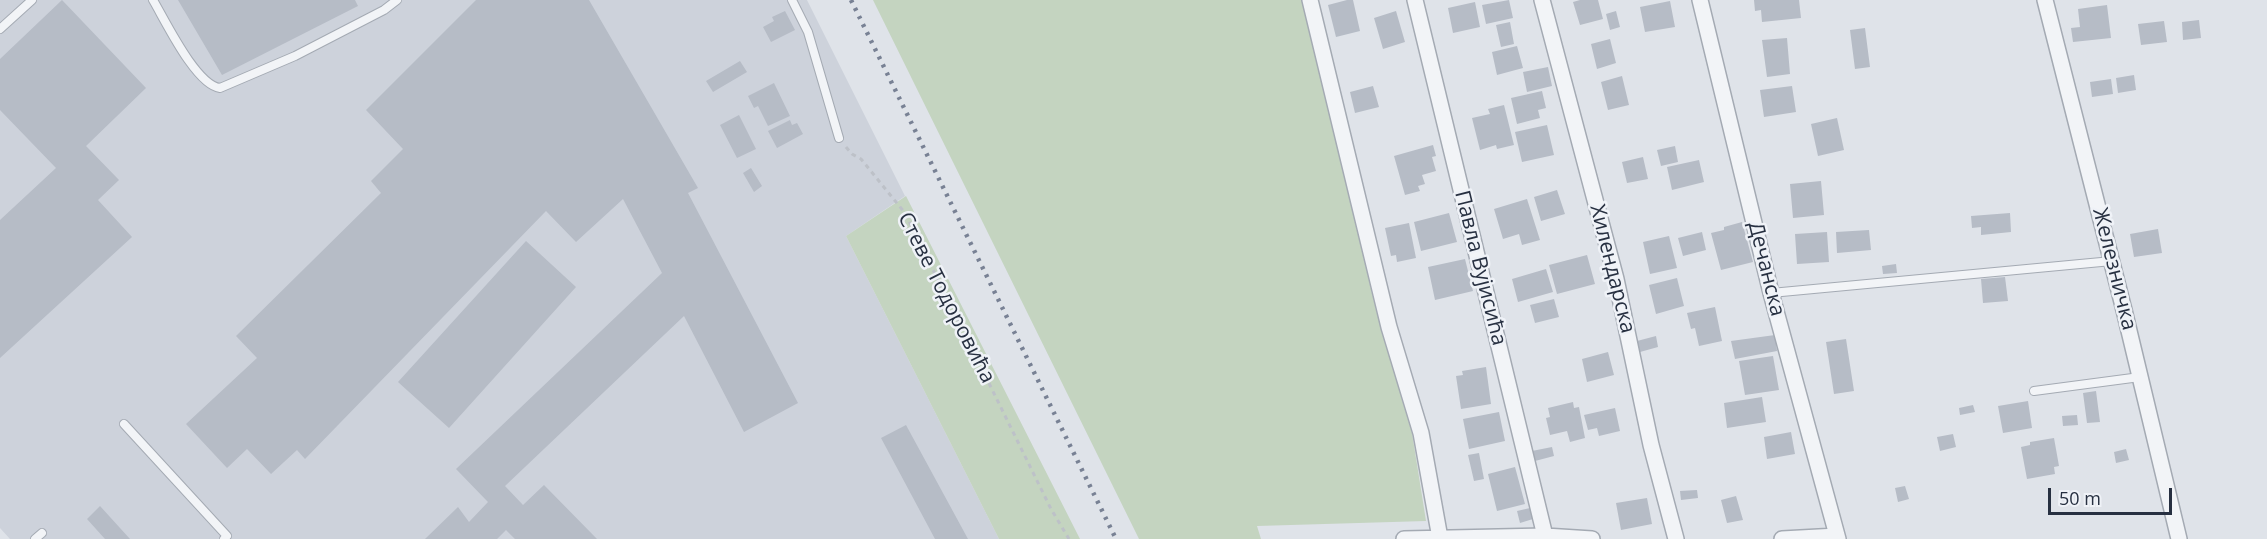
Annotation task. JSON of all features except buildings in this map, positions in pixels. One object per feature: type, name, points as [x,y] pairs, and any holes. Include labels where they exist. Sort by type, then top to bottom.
[{"type":"street","points":[[1310,0],[1389,327],[1421,433],[1440,538]]},
{"type":"street","name":"Павла Вујисића","points":[[1415,0],[1545,536]]},
{"type":"street","name":"Хилендарска","points":[[1542,0],[1616,279],[1651,445],[1676,539]]},
{"type":"street","name":"Дечанска","points":[[1700,0],[1771,293],[1837,538]]},
{"type":"street","name":"Железничка","points":[[2045,0],[2112,261],[2179,539]]},
{"type":"street","points":[[1404,539],[1545,536],[1592,539]]},
{"type":"street","points":[[1782,539],[1837,538]]},
{"type":"lane","points":[[0,29],[32,0]]},
{"type":"lane","points":[[153,0],[203,80],[209,85],[220,88],[295,56],[384,10],[397,0]]},
{"type":"lane","points":[[792,0],[808,32],[838,138]]},
{"type":"lane","points":[[1771,293],[2112,261]]},
{"type":"lane","points":[[2034,391],[2140,377]]},
{"type":"lane","points":[[124,424],[227,536],[224,539]]},
{"type":"path","name":"Стеве Тодоровића","points":[[838,138],[852,154],[861,159],[905,213],[1051,509],[1069,539]]},
{"type":"shaded area","points":[[0,0],[807,0],[905,196],[846,236],[999,539],[10,539],[0,528]]},
{"type":"green space","points":[[873,0],[1302,0],[1376,310],[1412,433],[1426,521],[1257,526],[1261,539],[1139,539]]},
{"type":"green space","points":[[906,196],[1080,539],[999,539],[846,236]]},
{"type":"railway","points":[[851,0],[1116,539]]}]
